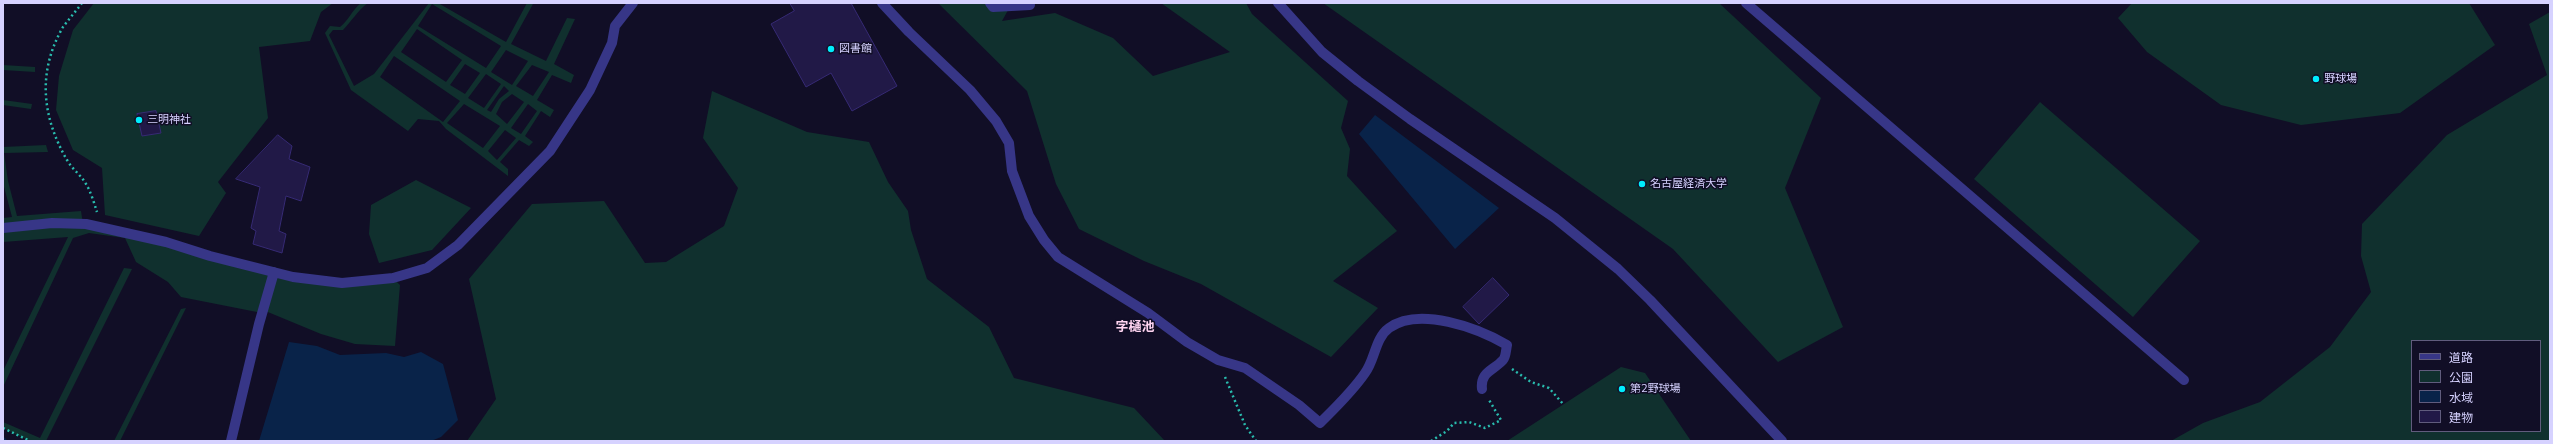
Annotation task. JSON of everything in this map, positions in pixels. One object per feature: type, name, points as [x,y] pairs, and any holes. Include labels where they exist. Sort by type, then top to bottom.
[{"type":"street","points":[[3,228],[52,223],[86,224],[166,242],[210,256],[274,272],[342,283],[393,278],[427,268],[458,245],[550,151],[590,90],[612,43],[615,26],[633,3]]},
{"type":"street","points":[[882,3],[909,32],[970,90],[996,121],[1009,144],[1012,171],[1030,216],[1044,240],[1058,257],[1218,360],[1245,368],[1299,405],[1320,423],[1367,372],[1376,348],[1388,328],[1407,318],[1433,318],[1498,340],[1507,345],[1504,359],[1487,371],[1481,381],[1482,389]]},
{"type":"street","points":[[990,3],[993,7],[1030,5]]},
{"type":"street","points":[[1278,3],[1322,52],[1358,81],[1410,119],[1555,218],[1618,269],[1650,300],[1782,441]]},
{"type":"street","points":[[1746,3],[2184,380]]},
{"type":"street","points":[[231,441],[259,324],[274,272]]},
{"type":"path","points":[[82,3],[63,28],[48,68],[45,95],[48,118],[56,141],[69,163],[87,184],[100,227]]},
{"type":"path","points":[[1504,359],[1516,372],[1531,382],[1549,388],[1564,405]]},
{"type":"path","points":[[1218,360],[1236,406],[1256,441]]},
{"type":"path","points":[[1432,441],[1447,431],[1454,423],[1469,422],[1485,428],[1501,420],[1496,408],[1482,389]]},
{"type":"path","points":[[3,428],[30,441]]},
{"type":"green space","points":[[94,3],[333,3],[321,12],[310,41],[259,47],[268,118],[218,182],[226,193],[199,236],[105,215],[102,168],[73,150],[56,110],[59,76],[73,30]]},
{"type":"green space","points":[[361,3],[368,3],[343,30],[333,30],[329,35],[354,86],[374,74],[429,3],[438,3],[506,42],[527,3],[533,4],[511,44],[546,61],[567,18],[575,19],[554,64],[574,75],[571,83],[552,75],[537,100],[554,110],[550,117],[541,111],[525,136],[533,142],[529,146],[519,140],[500,162],[508,169],[508,176],[446,129],[439,121],[418,119],[408,131],[351,90],[325,33],[330,26],[340,27]],"holes":[[[432,4],[501,46],[486,68],[418,26]],[[417,29],[462,60],[446,82],[401,52]],[[506,50],[528,61],[512,85],[491,72]],[[394,56],[460,101],[443,122],[380,77]],[[465,64],[480,73],[465,94],[450,85]],[[532,65],[549,72],[533,96],[516,86]],[[486,74],[501,84],[484,108],[468,98]],[[504,86],[509,91],[499,99],[491,112],[487,110]],[[512,94],[524,102],[507,124],[496,114],[502,102]],[[464,104],[500,126],[483,148],[447,123]],[[528,104],[537,111],[521,134],[511,128]],[[505,130],[516,138],[497,160],[488,151]]]},
{"type":"green space","points":[[938,3],[1012,3],[1002,21],[1055,13],[1113,38],[1153,76],[1230,52],[1161,3],[1246,3],[1252,14],[1348,101],[1341,128],[1350,149],[1347,176],[1397,231],[1333,281],[1378,308],[1331,357],[1201,284],[1144,261],[1079,229],[1056,184],[1027,91]]},
{"type":"green space","points":[[1323,3],[1719,3],[1821,98],[1785,188],[1843,327],[1778,362],[1673,249]]},
{"type":"green space","name":"野球場","points":[[2132,3],[2469,3],[2495,45],[2400,113],[2301,125],[2221,105],[2147,52],[2118,18]]},
{"type":"green space","points":[[2550,12],[2550,441],[2171,441],[2203,423],[2260,402],[2330,347],[2371,292],[2361,256],[2362,224],[2447,135],[2547,75],[2529,24]]},
{"type":"green space","points":[[3,65],[35,67],[35,72],[3,70]]},
{"type":"green space","points":[[712,91],[807,132],[869,142],[888,182],[908,211],[911,230],[927,279],[989,327],[1014,378],[1134,408],[1165,441],[467,441],[496,399],[469,279],[532,204],[604,201],[645,263],[666,262],[724,226],[738,188],[703,138]]},
{"type":"green space","points":[[3,100],[32,104],[31,109],[3,105]]},
{"type":"green space","points":[[2040,102],[2200,241],[2133,317],[1974,179]]},
{"type":"green space","points":[[46,145],[48,152],[4,153],[8,181],[17,216],[81,211],[83,224],[210,256],[342,283],[393,278],[400,285],[395,346],[355,344],[321,334],[263,310],[262,313],[181,297],[168,282],[136,262],[125,238],[89,233],[73,238],[3,387],[3,371],[68,237],[3,242],[3,218],[12,217],[3,183],[3,147]]},
{"type":"green space","points":[[416,180],[471,208],[432,250],[379,263],[369,234],[371,205]]},
{"type":"green space","points":[[124,268],[132,269],[46,441],[30,441],[3,428],[3,422],[40,438]]},
{"type":"green space","points":[[186,308],[120,441],[114,441],[181,309]]},
{"type":"green space","name":"第2野球場","points":[[1621,367],[1645,373],[1691,441],[1507,441]]},
{"type":"water","points":[[1375,115],[1499,208],[1455,249],[1359,134]]},
{"type":"water","points":[[289,342],[317,346],[340,355],[386,353],[404,357],[421,352],[443,364],[458,420],[441,437],[431,441],[259,441]]},
{"type":"building","name":"図書館","points":[[790,3],[851,3],[897,86],[852,111],[831,73],[806,87],[771,24],[794,11]]},
{"type":"building","points":[[156,111],[161,133],[142,136],[137,114]]},
{"type":"building","points":[[278,135],[292,146],[289,159],[310,167],[301,201],[286,196],[279,231],[286,234],[282,253],[253,244],[256,231],[251,228],[260,187],[236,179]]},
{"type":"building","points":[[1493,278],[1509,295],[1479,324],[1463,307]]},
{"type":"place","name":"図書館","points":[[831,49]]},
{"type":"place","name":"野球場","points":[[2316,79]]},
{"type":"place","name":"三明神社","points":[[139,120]]},
{"type":"place","name":"名古屋経済大学","points":[[1642,184]]},
{"type":"place","name":"第2野球場","points":[[1622,389]]},
{"type":"district","name":"字樋池","points":[[1135,327]]}]
